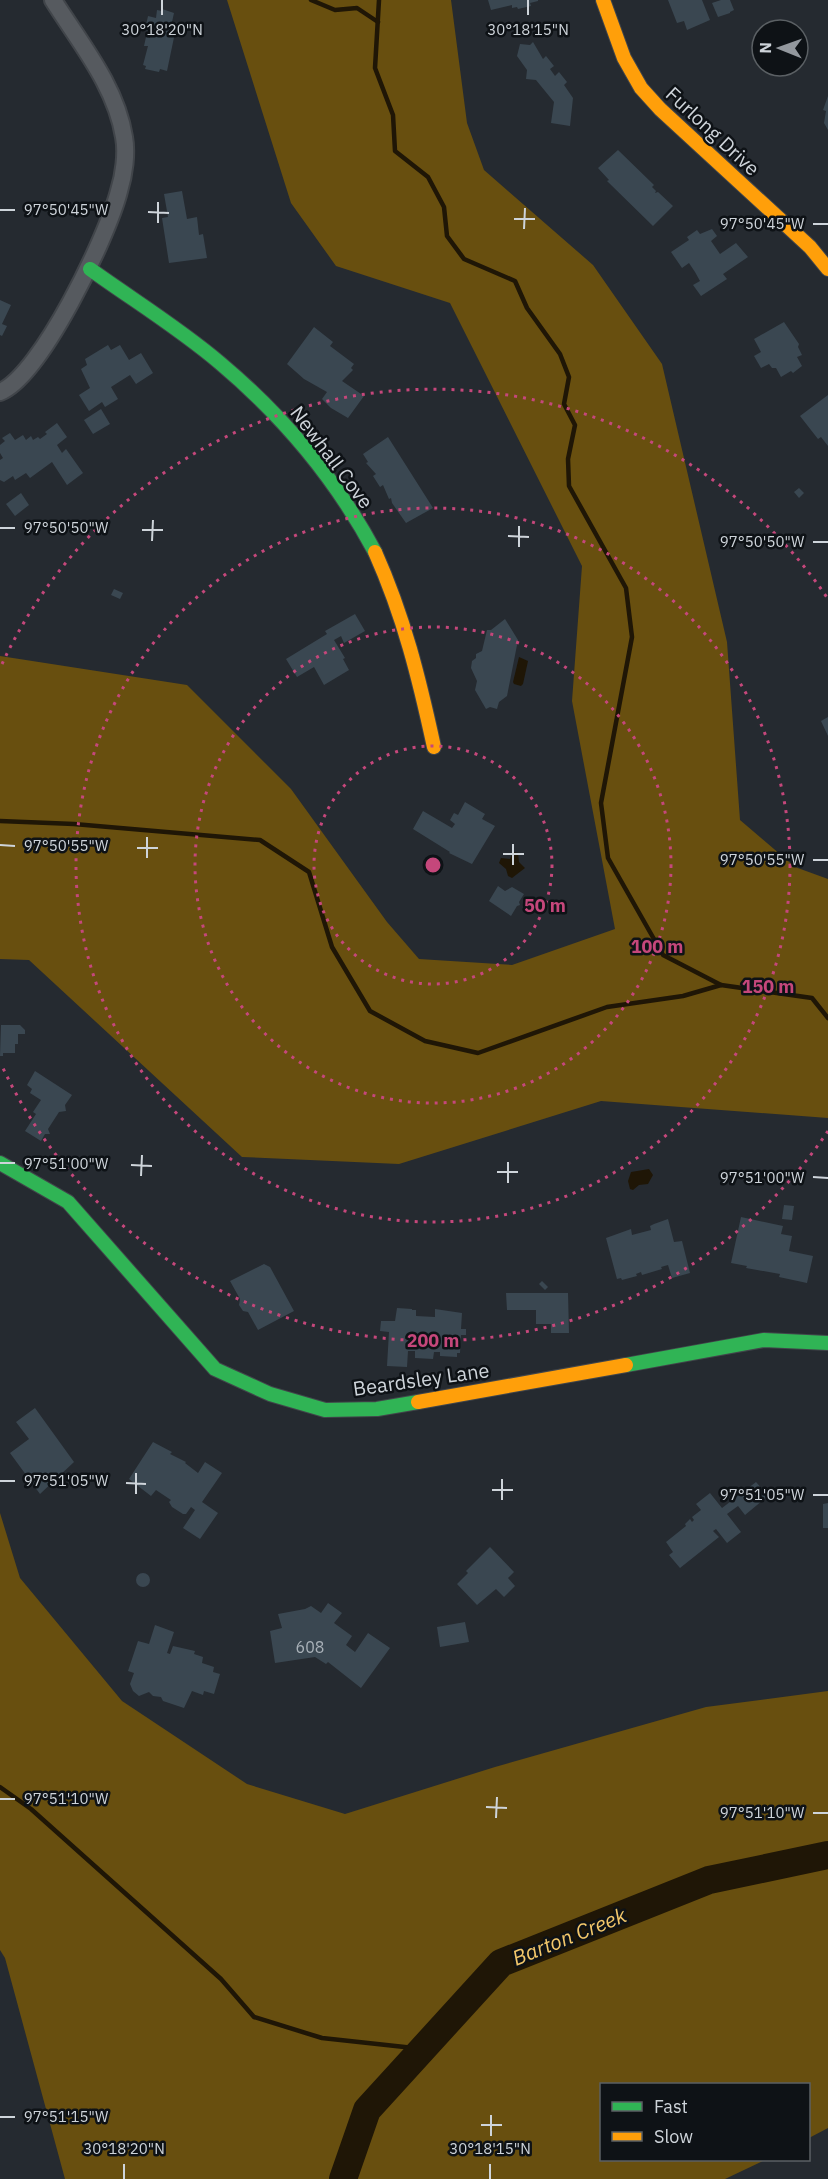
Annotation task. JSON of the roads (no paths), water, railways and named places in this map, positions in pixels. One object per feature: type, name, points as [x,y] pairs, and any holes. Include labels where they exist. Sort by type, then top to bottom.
[{"type":"street","points":[[0,392],[7,389],[36,360],[90,269],[119,191],[124,164],[124,139],[120,118],[108,87],[53,0]]},
{"type":"street","name":"Furlong Drive","points":[[603,0],[624,58],[641,88],[660,109],[810,247],[828,269]]},
{"type":"street","name":"Newhall Cove","points":[[90,269],[218,362],[266,404],[301,442],[338,490],[377,558],[405,626],[434,747]]},
{"type":"street","name":"Beardsley Lane","points":[[0,1163],[68,1202],[215,1369],[270,1394],[325,1410],[377,1409],[764,1340],[828,1343]]},
{"type":"waterway","points":[[311,0],[335,10],[357,8],[378,22]]},
{"type":"waterway","points":[[379,0],[375,68],[393,115],[395,151],[428,177],[444,207],[447,236],[464,259],[515,281],[527,308],[560,354],[569,377],[564,404],[575,425],[568,459],[569,486],[626,588],[632,637],[601,803],[608,858],[663,955],[721,985]]},
{"type":"waterway","points":[[0,821],[74,824],[260,840],[309,872],[332,947],[370,1011],[425,1041],[478,1053],[607,1007],[683,996],[721,985],[812,998],[828,1018]]},
{"type":"waterway","points":[[0,1787],[31,1809],[221,1979],[254,2017],[322,2038],[423,2049]]},
{"type":"waterway","name":"Barton Creek","points":[[343,2179],[367,2110],[501,1963],[709,1880],[828,1855]]}]
